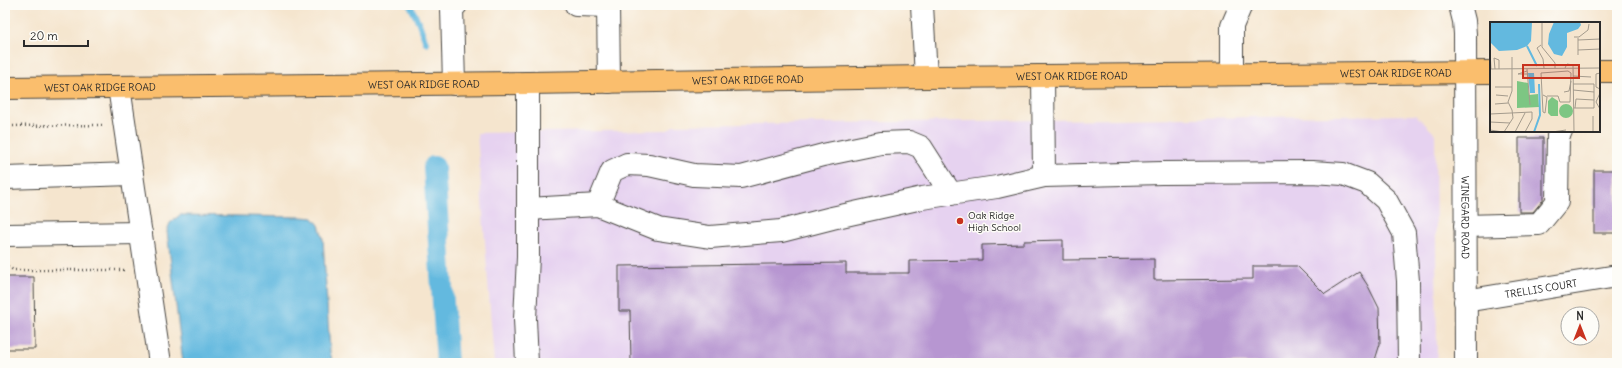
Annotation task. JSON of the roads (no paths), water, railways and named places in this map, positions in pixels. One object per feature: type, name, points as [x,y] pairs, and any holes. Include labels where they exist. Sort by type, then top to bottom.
[{"type":"main road","points":[[1600,71],[1617,71]]},
{"type":"main road","name":"WEST OAK RIDGE ROAD","points":[[5,88],[1490,72]]},
{"type":"street","points":[[454,84],[452,8],[456,5]]},
{"type":"street","points":[[576,5],[608,5],[609,82]]},
{"type":"street","points":[[922,5],[926,77]]},
{"type":"street","points":[[1232,74],[1232,26],[1241,5]]},
{"type":"street","name":"WINEGARD ROAD","points":[[1460,5],[1464,21],[1465,34],[1466,363]]},
{"type":"street","points":[[1043,76],[1044,176]]},
{"type":"street","points":[[527,363],[525,319],[528,257],[528,83]]},
{"type":"street","points":[[119,87],[160,363]]},
{"type":"street","points":[[1465,226],[1539,224],[1556,202],[1558,136],[1560,132]]},
{"type":"street","points":[[598,205],[612,170],[627,164],[649,165],[694,175],[741,176],[823,155],[881,143],[909,142],[921,147],[951,194]]},
{"type":"street","points":[[528,209],[598,205],[658,229],[710,238],[781,232],[832,218],[922,198],[998,187],[1044,176],[1162,173],[1312,172],[1343,174],[1367,183],[1386,200],[1404,232],[1408,281],[1409,363]]},
{"type":"street","points":[[5,178],[132,174]]},
{"type":"street","points":[[5,235],[141,233]]},
{"type":"street","name":"TRELLIS COURT","points":[[1465,301],[1617,276]]},
{"type":"water","points":[[180,215],[313,218],[319,225],[323,239],[330,352],[333,363],[183,363],[167,231],[170,223]]},
{"type":"waterway","points":[[410,5],[419,23],[426,43]]},
{"type":"waterway","points":[[434,167],[447,363]]},
{"type":"place","name":"Oak Ridge High School","points":[[960,221]]}]
